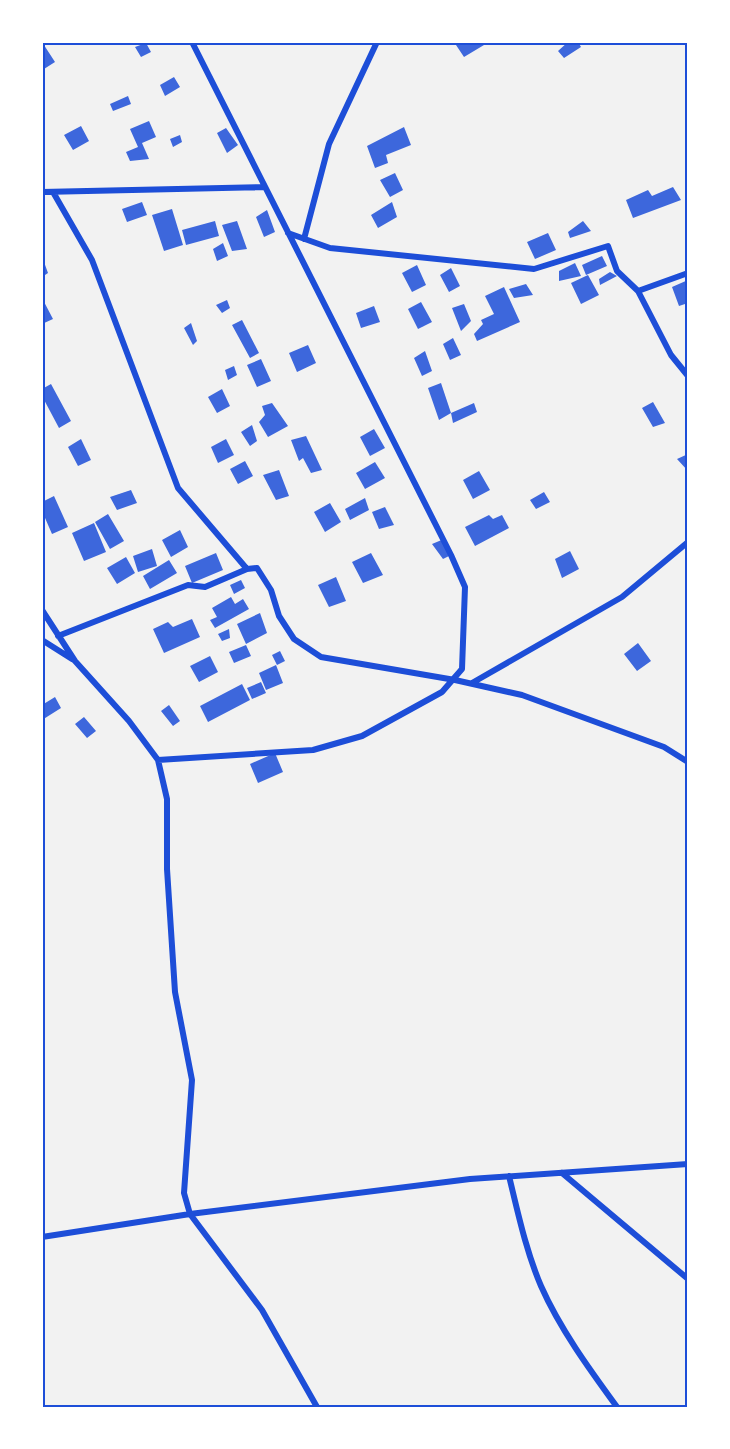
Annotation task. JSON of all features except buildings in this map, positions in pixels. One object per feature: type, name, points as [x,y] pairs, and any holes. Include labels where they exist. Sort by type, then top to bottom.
[{"type":"street","points":[[158,760],[313,750],[362,736],[442,693],[462,669],[465,587],[444,539],[192,42]]},
{"type":"street","points":[[304,239],[329,144],[377,42]]},
{"type":"street","points":[[42,192],[264,187]]},
{"type":"street","points":[[53,192],[93,260],[178,488],[247,569]]},
{"type":"street","points":[[287,233],[340,250],[534,269],[608,246],[616,271],[638,291],[671,355],[688,375]]},
{"type":"street","points":[[638,291],[688,273]]},
{"type":"street","points":[[472,684],[622,597],[688,542]]},
{"type":"street","points":[[58,636],[188,585],[205,587],[247,569],[257,568],[271,590],[279,615],[294,639],[321,657],[455,680],[522,695],[664,747],[688,762]]},
{"type":"street","points":[[42,610],[75,661],[129,721],[158,760],[167,799],[167,868],[175,992],[192,1080],[184,1193],[190,1214],[262,1311],[317,1407]]},
{"type":"street","points":[[42,640],[75,661]]},
{"type":"street","points":[[42,1237],[190,1214],[509,1176],[688,1164]]},
{"type":"street","points":[[562,1173],[688,1279]]},
{"type":"street","points":[[509,1176],[526,1241],[542,1287],[578,1352],[617,1407]]}]
